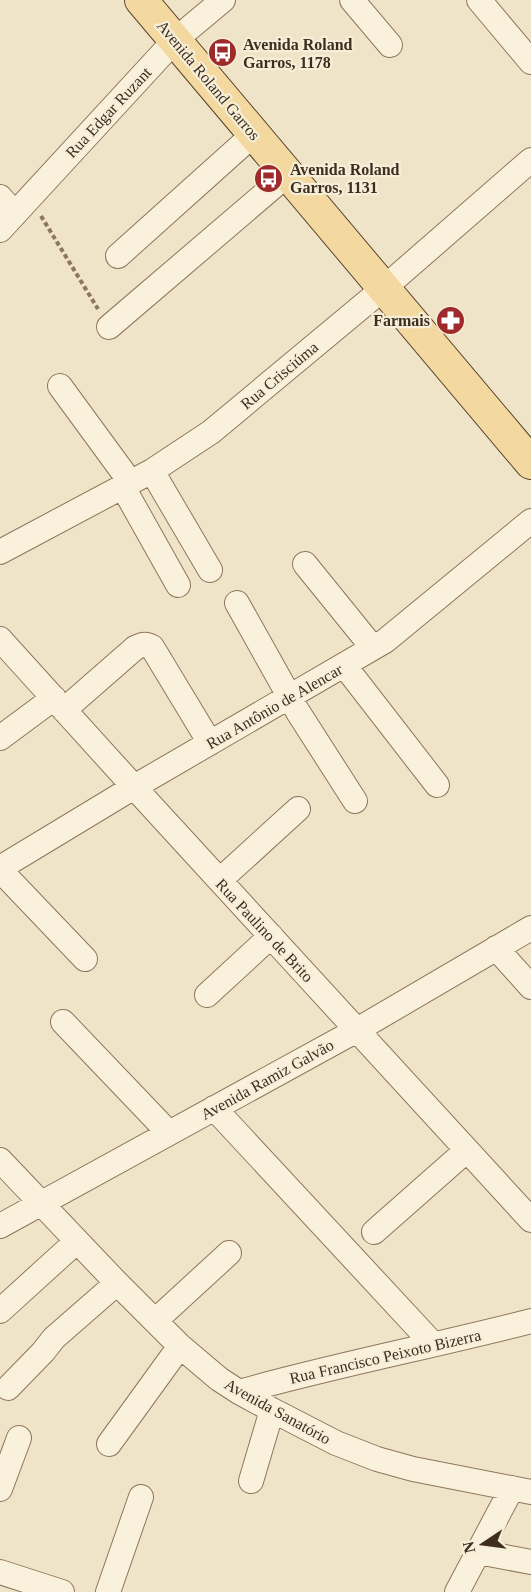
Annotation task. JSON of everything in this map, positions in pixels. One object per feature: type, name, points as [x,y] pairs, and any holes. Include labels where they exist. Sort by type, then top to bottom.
[{"type":"main road","name":"Avenida Roland Garros","points":[[141,0],[531,463]]},
{"type":"street","name":"Rua Edgar Ruzant","points":[[11,210],[175,40],[223,0]]},
{"type":"street","points":[[352,0],[390,45]]},
{"type":"street","points":[[478,0],[531,62]]},
{"type":"street","points":[[118,256],[254,134]]},
{"type":"street","name":"Rua Crisciúma","points":[[4,542],[127,485],[211,432],[527,171]]},
{"type":"street","points":[[109,327],[288,174]]},
{"type":"street","points":[[60,386],[127,485],[178,585]]},
{"type":"street","points":[[152,471],[210,570]]},
{"type":"street","name":"Rua Antônio de Alencar","points":[[0,869],[134,787],[385,641],[531,521]]},
{"type":"street","points":[[305,564],[373,648]]},
{"type":"street","points":[[237,603],[289,696],[356,801]]},
{"type":"street","name":"Rua Paulino de Brito","points":[[0,639],[531,1220]]},
{"type":"street","points":[[0,738],[59,704],[135,648],[147,645],[152,647],[210,743]]},
{"type":"street","points":[[344,665],[438,786]]},
{"type":"street","points":[[220,880],[298,809]]},
{"type":"street","points":[[0,869],[85,959]]},
{"type":"street","name":"Avenida Ramiz Galvão","points":[[0,1226],[357,1030],[531,928]]},
{"type":"street","points":[[207,995],[271,936]]},
{"type":"street","points":[[496,948],[531,987]]},
{"type":"street","points":[[63,1022],[169,1133]]},
{"type":"street","points":[[214,1108],[432,1344]]},
{"type":"street","points":[[374,1232],[467,1150]]},
{"type":"street","name":"Avenida Sanatório","points":[[0,1160],[180,1346],[238,1392],[336,1443],[377,1459],[413,1469],[522,1490]]},
{"type":"street","points":[[0,1311],[77,1241]]},
{"type":"street","points":[[155,1321],[228,1253]]},
{"type":"street","points":[[8,1388],[54,1338],[117,1283]]},
{"type":"street","name":"Rua Francisco Peixoto Bizerra","points":[[238,1392],[531,1321]]},
{"type":"street","points":[[110,1444],[180,1346]]},
{"type":"street","points":[[251,1481],[272,1410]]},
{"type":"street","points":[[0,1489],[19,1438]]},
{"type":"street","points":[[457,1592],[478,1552],[522,1490]]},
{"type":"street","points":[[108,1592],[141,1497]]},
{"type":"street","points":[[478,1552],[531,1562]]},
{"type":"street","points":[[0,1572],[63,1592]]},
{"type":"path","points":[[11,210],[109,327]]},
{"type":"place","name":"Avenida Roland Garros, 1178","points":[[222,53]]},
{"type":"place","name":"Avenida Roland Garros, 1131","points":[[269,178]]},
{"type":"place","name":"Farmais","points":[[451,320]]}]
